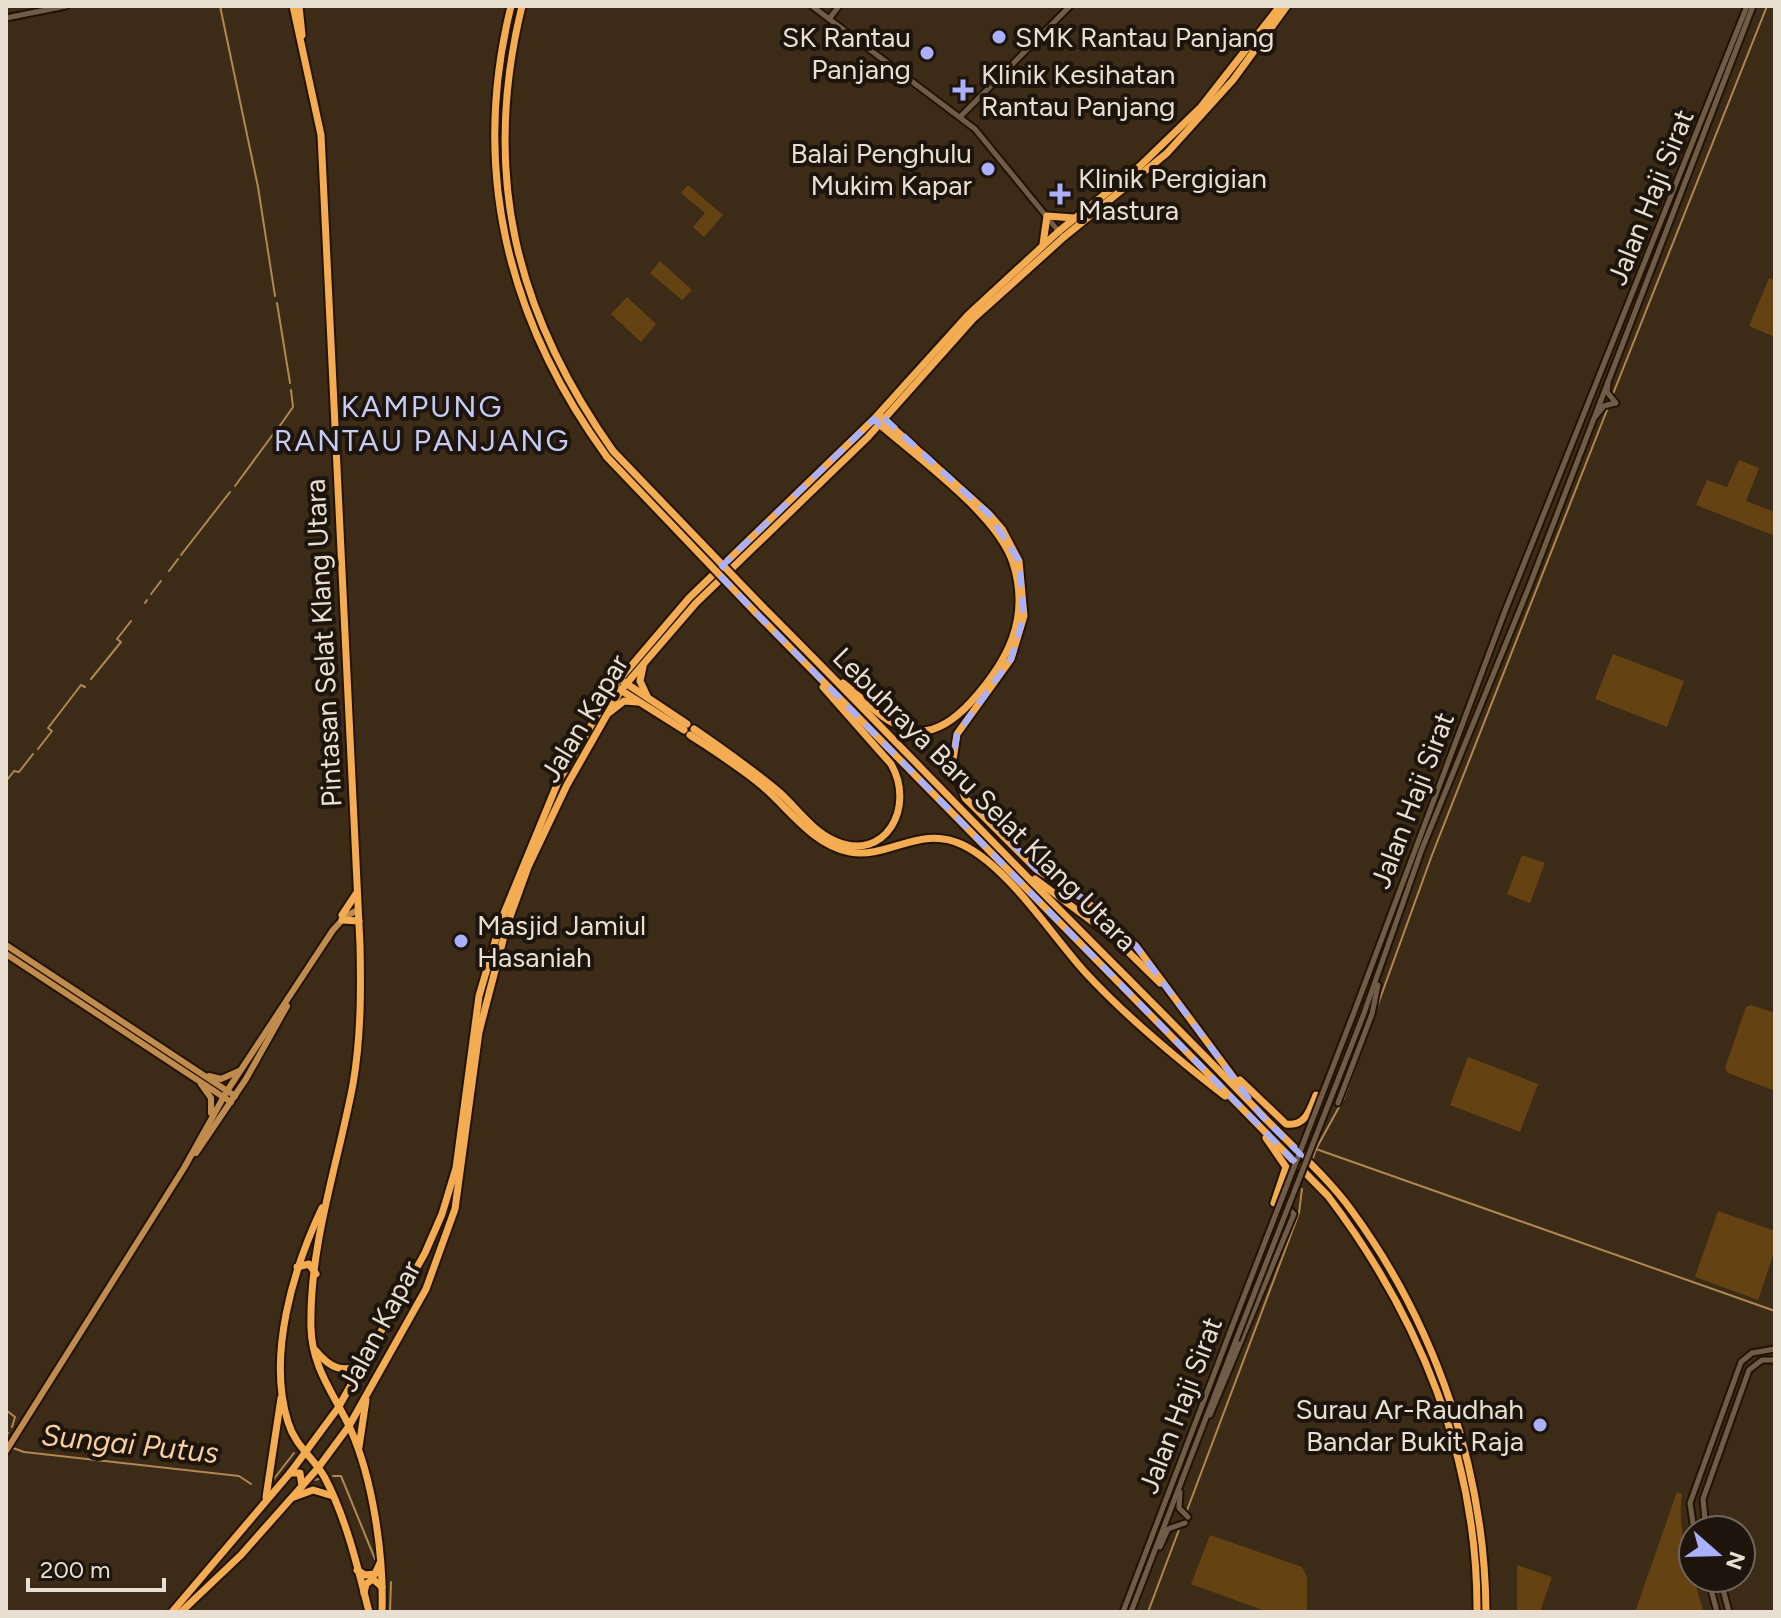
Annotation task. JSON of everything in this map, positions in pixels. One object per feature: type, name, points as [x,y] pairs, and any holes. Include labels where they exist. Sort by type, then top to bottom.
[{"type":"highway","name":"Pintasan Selat Klang Utara","points":[[296,6],[321,135],[359,921],[358,1045],[348,1107],[326,1199],[316,1274],[312,1346],[318,1367],[349,1426],[358,1452],[381,1557],[382,1612]]},
{"type":"highway","name":"Lebuhraya Baru Selat Klang Utara","points":[[511,6],[496,126],[497,177],[509,254],[526,312],[549,366],[571,406],[610,454],[759,609],[828,672],[1024,872],[1328,1196],[1355,1232],[1424,1353],[1442,1401],[1466,1493],[1477,1612]]},
{"type":"highway","name":"Lebuhraya Baru Selat Klang Utara","points":[[522,6],[508,75],[504,124],[506,188],[517,251],[537,319],[556,361],[610,454]]},
{"type":"highway","name":"Jalan Kapar","points":[[172,1612],[305,1454],[338,1408],[408,1288],[448,1196],[461,1134],[479,996],[509,896],[558,782],[620,685],[689,598],[900,400],[973,319],[1075,218],[1140,166],[1201,107],[1280,6]]},
{"type":"highway","name":"Jalan Kapar","points":[[181,1612],[241,1555],[318,1468],[349,1426],[440,1258],[455,1209],[479,1032],[501,943],[540,839],[620,685],[696,603],[868,437],[879,419],[968,315],[1043,246],[1167,153],[1233,80],[1287,6]]},
{"type":"highway","points":[[1043,246],[1047,216],[1075,218]]},
{"type":"highway","points":[[828,672],[893,723],[917,731],[929,731],[954,718],[988,683],[1006,657],[1016,631],[1020,601],[1013,562],[997,532],[894,432],[900,400]]},
{"type":"highway","points":[[879,419],[1002,529],[1019,561],[1023,577],[1024,616],[1017,646],[1002,673],[970,711],[957,734],[953,760],[965,798],[1036,869],[1085,900],[1136,946],[1221,1062],[1286,1167],[1274,1203]]},
{"type":"highway","points":[[868,437],[894,432]]},
{"type":"highway","name":"Lebuhraya Baru Selat Klang Utara","points":[[759,609],[789,647],[1254,1116],[1351,1209],[1429,1346],[1449,1397],[1473,1487],[1483,1545],[1486,1612]]},
{"type":"highway","points":[[620,685],[761,778],[818,831],[836,842],[868,843],[887,832],[898,818],[902,797],[899,778],[891,764],[789,647]]},
{"type":"highway","points":[[646,701],[640,681],[649,654]]},
{"type":"highway","points":[[602,719],[624,701],[646,701]]},
{"type":"highway","points":[[689,730],[763,786],[819,839],[836,849],[863,853],[934,838],[963,845],[1015,891],[1119,1006],[1254,1116]]},
{"type":"highway","points":[[1024,872],[1113,937],[1170,994]]},
{"type":"highway","points":[[357,891],[342,918],[359,921]]},
{"type":"highway","points":[[1221,1062],[1286,1124],[1292,1125],[1306,1117],[1316,1095]]},
{"type":"highway","name":"Pintasan Selat Klang Utara","points":[[326,1199],[297,1267],[286,1319],[283,1388],[288,1422],[333,1496],[369,1612]]},
{"type":"highway","points":[[297,1267],[309,1264],[316,1274]]},
{"type":"highway","points":[[312,1346],[327,1364],[340,1369],[352,1369],[365,1363]]},
{"type":"highway","points":[[354,1382],[351,1401],[358,1403],[366,1398]]},
{"type":"highway","points":[[264,1503],[283,1388]]},
{"type":"highway","points":[[358,1452],[366,1398]]},
{"type":"highway","points":[[290,1473],[300,1473],[302,1486]]},
{"type":"highway","points":[[292,1498],[313,1490],[333,1496]]},
{"type":"highway","points":[[357,1569],[365,1575],[375,1574],[381,1557]]},
{"type":"highway","points":[[364,1595],[369,1580],[377,1580],[383,1589]]},
{"type":"main road","points":[[6,18],[66,6]]},
{"type":"main road","points":[[812,6],[961,116],[1002,160],[1061,234]]},
{"type":"main road","points":[[829,19],[839,6]]},
{"type":"main road","points":[[961,116],[1070,6]]},
{"type":"main road","name":"Jalan Haji Sirat","points":[[1131,1612],[1380,972],[1422,849],[1551,531],[1750,6]]},
{"type":"main road","name":"Jalan Haji Sirat","points":[[1123,1612],[1505,611],[1750,6]]},
{"type":"main road","points":[[1583,443],[1600,410],[1616,403],[1609,396],[1607,387],[1620,346]]},
{"type":"main road","points":[[1539,528],[1533,552],[1537,555],[1551,531]]},
{"type":"main road","points":[[1505,611],[1524,583],[1522,606]]},
{"type":"main road","points":[[184,1168],[225,1094],[333,930],[342,918],[358,909]]},
{"type":"main road","points":[[6,945],[233,1099]]},
{"type":"main road","points":[[6,954],[197,1075],[221,1079],[243,1068]]},
{"type":"main road","points":[[6,1451],[184,1168],[233,1099],[306,972]]},
{"type":"main road","points":[[1338,1103],[1373,1009],[1380,972]]},
{"type":"main road","points":[[197,1075],[211,1098],[212,1107],[205,1128]]},
{"type":"main road","points":[[1194,1446],[1230,1375],[1294,1214],[1292,1209],[1274,1203]]},
{"type":"main road","points":[[1692,1514],[1690,1503],[1741,1362],[1752,1353],[1775,1349]]},
{"type":"main road","points":[[1704,1514],[1703,1499],[1749,1370],[1762,1360],[1775,1360]]},
{"type":"main road","points":[[1143,1581],[1168,1529],[1186,1520],[1181,1512],[1183,1479]]},
{"type":"highlighted area","points":[[884,418],[989,514],[1019,561],[1024,616],[1011,659],[957,734],[953,760],[960,786],[1036,869],[1085,900],[1136,946],[1261,1115],[1301,1155],[1297,1164],[722,578],[728,572],[722,566],[874,419],[879,424]]},
{"type":"shaded area","points":[[688,185],[723,215],[704,237],[693,227],[705,213],[681,193]]},
{"type":"shaded area","points":[[660,261],[692,290],[682,300],[650,273]]},
{"type":"shaded area","points":[[1769,278],[1775,280],[1775,337],[1749,326]]},
{"type":"shaded area","points":[[627,297],[656,324],[641,342],[611,314]]},
{"type":"shaded area","points":[[1739,460],[1759,468],[1746,501],[1775,512],[1775,536],[1696,505],[1707,480],[1727,487]]},
{"type":"shaded area","points":[[1613,654],[1684,681],[1667,727],[1595,699]]},
{"type":"shaded area","points":[[1522,855],[1545,863],[1530,903],[1507,894]]},
{"type":"shaded area","points":[[1751,1005],[1775,1013],[1775,1091],[1728,1073],[1725,1068],[1746,1007]]},
{"type":"shaded area","points":[[1468,1057],[1538,1084],[1520,1132],[1450,1105]]},
{"type":"shaded area","points":[[1718,1211],[1775,1231],[1775,1250],[1758,1300],[1695,1277]]},
{"type":"shaded area","points":[[1677,1492],[1682,1494],[1681,1514],[1677,1514],[1677,1594],[1698,1594],[1703,1610],[1635,1612]]},
{"type":"shaded area","points":[[1210,1535],[1302,1567],[1307,1577],[1307,1612],[1268,1612],[1191,1584]]},
{"type":"shaded area","points":[[1517,1565],[1552,1577],[1540,1612],[1517,1612]]},
{"type":"waterway","points":[[220,6],[258,187],[275,296]]},
{"type":"waterway","points":[[1613,394],[1767,6]]},
{"type":"waterway","points":[[277,303],[290,383]]},
{"type":"waterway","points":[[279,427],[293,407],[291,390]]},
{"type":"waterway","points":[[1607,410],[1432,855],[1344,1098],[1316,1149],[1775,1311]]},
{"type":"waterway","points":[[235,486],[274,433]]},
{"type":"waterway","points":[[181,555],[230,492]]},
{"type":"waterway","points":[[169,571],[178,559]]},
{"type":"waterway","points":[[151,594],[161,581]]},
{"type":"waterway","points":[[91,679],[121,642],[117,639],[131,621]]},
{"type":"waterway","points":[[38,749],[52,731],[48,728],[81,685],[85,687]]},
{"type":"waterway","points":[[7,780],[14,771],[19,772],[33,754]]},
{"type":"waterway","points":[[1313,1158],[1316,1149]]},
{"type":"waterway","points":[[1183,1521],[1299,1213],[1302,1189]]},
{"type":"waterway","points":[[6,1410],[15,1417],[12,1427]]},
{"type":"waterway","name":"Sungai Putus","points":[[13,1448],[24,1452],[239,1476],[251,1484]]},
{"type":"waterway","points":[[273,1480],[294,1453]]},
{"type":"waterway","points":[[333,1476],[341,1476],[375,1559]]},
{"type":"waterway","points":[[314,1480],[319,1479]]},
{"type":"waterway","points":[[1148,1612],[1180,1527]]},
{"type":"waterway","points":[[390,1612],[391,1582]]},
{"type":"place","name":"SMK Rantau Panjang","points":[[999,37]]},
{"type":"place","name":"SK Rantau Panjang","points":[[927,53]]},
{"type":"place","name":"Klinik Kesihatan Rantau Panjang","points":[[963,90]]},
{"type":"place","name":"Balai Penghulu Mukim Kapar","points":[[988,169]]},
{"type":"place","name":"Klinik Pergigian Mastura","points":[[1060,194]]},
{"type":"place","name":"Masjid Jamiul Hasaniah","points":[[461,941]]},
{"type":"place","name":"Surau Ar-Raudhah Bandar Bukit Raja","points":[[1540,1425]]},
{"type":"district","name":"KAMPUNG RANTAU PANJANG","points":[[422,424]]}]
